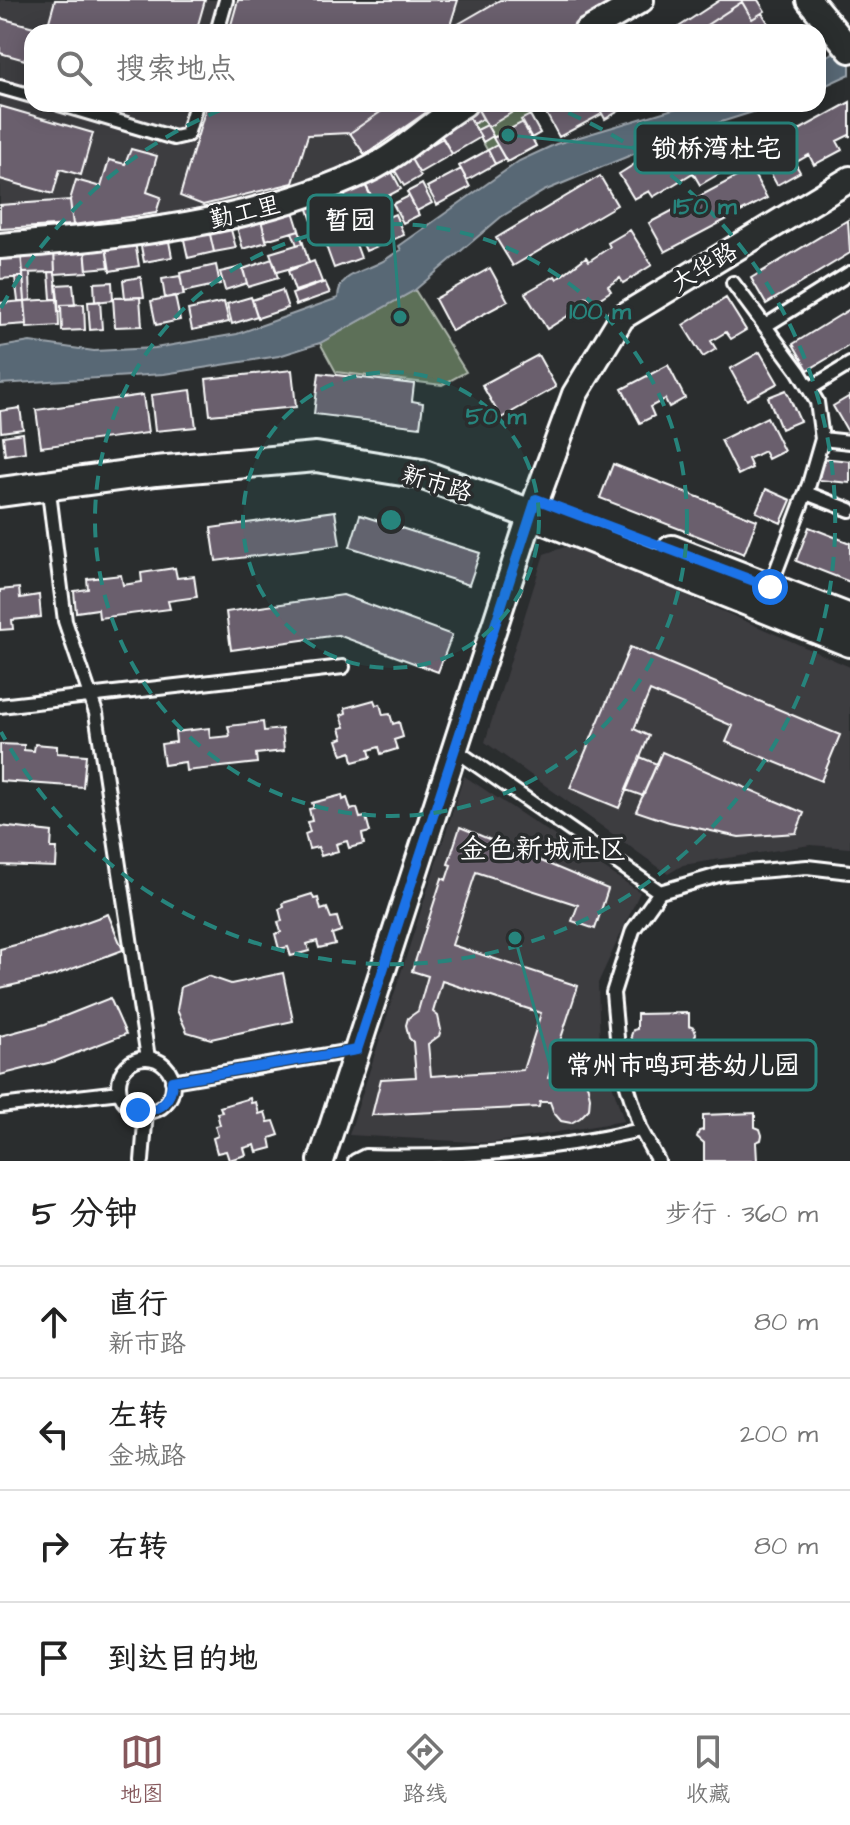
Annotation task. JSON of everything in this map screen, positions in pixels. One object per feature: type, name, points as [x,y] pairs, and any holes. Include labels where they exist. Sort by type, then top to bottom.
[{"type":"street","points":[[600,24],[641,0]]},
{"type":"street","points":[[809,0],[850,50]]},
{"type":"street","name":"勤工里","points":[[0,246],[109,237],[233,216],[300,199],[372,168],[452,112]]},
{"type":"street","name":"大华路","points":[[321,1161],[534,506],[575,394],[622,317],[850,179]]},
{"type":"street","name":"新市路","points":[[0,474],[289,442],[374,447],[453,467],[534,506],[850,642]]},
{"type":"street","name":"新市路","points":[[0,492],[156,471],[316,457],[421,474],[534,506],[770,587],[850,619]]},
{"type":"lane","points":[[219,24],[226,0]]},
{"type":"lane","points":[[0,87],[24,94]]},
{"type":"lane","points":[[86,112],[174,138],[187,135],[194,112]]},
{"type":"lane","points":[[765,326],[850,273]]},
{"type":"lane","points":[[733,283],[817,402],[822,439],[806,493],[770,587]]},
{"type":"lane","points":[[809,389],[850,364]]},
{"type":"lane","points":[[822,439],[850,442]]},
{"type":"lane","points":[[48,484],[65,621],[96,713],[148,1058]]},
{"type":"lane","points":[[806,493],[850,510]]},
{"type":"lane","points":[[0,706],[343,667]]},
{"type":"lane","points":[[454,749],[660,892]]},
{"type":"lane","points":[[658,1161],[641,1130],[619,1060],[613,993],[633,930],[660,892],[722,874],[807,867],[850,872]]},
{"type":"lane","points":[[172,1081],[357,1050]]},
{"type":"lane","points":[[148,1058],[164,1065],[172,1081],[169,1098],[163,1105],[146,1111],[130,1106],[120,1092],[121,1075],[125,1068],[139,1059],[148,1058]]},
{"type":"lane","points":[[0,1106],[120,1092]]},
{"type":"lane","points":[[142,1161],[146,1111]]},
{"type":"lane","points":[[355,1161],[365,1156],[499,1154],[570,1146],[641,1130]]},
{"type":"shaded area","points":[[0,0],[621,0],[578,24],[24,24],[24,112],[426,112],[358,159],[287,189],[224,204],[109,224],[0,232]]},
{"type":"shaded area","points":[[571,545],[850,667],[850,848],[810,845],[683,865],[668,874],[485,742],[544,554]]},
{"type":"shaded area","points":[[464,776],[640,892],[598,983],[600,1048],[624,1121],[491,1143],[349,1135]]},
{"type":"green space","points":[[466,112],[528,112],[540,133],[532,138],[536,146],[507,162],[505,159],[495,164]]},
{"type":"green space","points":[[415,290],[466,372],[442,385],[336,372],[320,343]]},
{"type":"water","points":[[850,45],[850,74],[826,85],[826,56]]},
{"type":"water","points":[[663,112],[753,112],[677,136],[544,191],[501,217],[415,290],[320,343],[279,356],[164,374],[0,384],[0,347],[30,342],[94,351],[155,348],[237,334],[338,298],[346,279],[401,250],[399,246],[519,161],[556,144]]},
{"type":"building","points":[[55,0],[205,0],[198,24],[48,24]]},
{"type":"building","points":[[238,0],[458,0],[450,24],[231,24]]},
{"type":"building","points":[[500,0],[621,0],[578,24],[458,24]]},
{"type":"building","points":[[720,0],[758,0],[765,11],[752,19],[742,2],[708,24],[683,24]]},
{"type":"building","points":[[742,2],[752,19],[762,13],[769,24],[708,24]]},
{"type":"building","points":[[0,18],[24,24],[24,60],[0,53]]},
{"type":"building","points":[[850,102],[850,137],[837,141],[842,150],[814,165],[809,155],[795,163],[800,172],[777,185],[759,152]]},
{"type":"building","points":[[0,106],[93,133],[81,175],[60,169],[53,194],[0,179]]},
{"type":"building","points":[[205,112],[380,112],[350,133],[308,135],[293,183],[203,205],[180,196]]},
{"type":"building","points":[[380,112],[427,112],[365,155],[350,133]]},
{"type":"building","points":[[466,112],[479,112],[483,119],[473,124]]},
{"type":"building","points":[[479,112],[513,112],[488,127]]},
{"type":"building","points":[[545,112],[601,112],[602,114],[559,137]]},
{"type":"building","points":[[601,112],[617,112],[605,119]]},
{"type":"building","points":[[530,115],[540,133],[531,138],[521,120]]},
{"type":"building","points":[[469,117],[481,137],[452,154],[440,134]]},
{"type":"building","points":[[523,122],[536,146],[507,162],[493,138]]},
{"type":"building","points":[[487,125],[493,136],[483,142],[477,130]]},
{"type":"building","points":[[731,132],[746,158],[700,185],[693,173],[653,197],[649,191],[634,199],[619,174],[638,162],[641,168],[676,148],[682,160]]},
{"type":"building","points":[[443,138],[452,154],[419,173],[410,157]]},
{"type":"building","points":[[497,145],[505,159],[495,164],[488,150]]},
{"type":"building","points":[[131,149],[157,156],[147,192],[161,197],[156,213],[73,225],[70,200],[76,180],[101,187],[109,160],[125,164]]},
{"type":"building","points":[[488,150],[495,164],[467,180],[459,166]]},
{"type":"building","points":[[411,159],[421,176],[404,186],[394,169]]},
{"type":"building","points":[[390,168],[401,189],[375,203],[364,182]]},
{"type":"building","points":[[461,169],[470,187],[437,205],[427,187]]},
{"type":"building","points":[[751,169],[767,198],[665,252],[649,223]]},
{"type":"building","points":[[600,176],[617,205],[513,266],[496,238]]},
{"type":"building","points":[[422,184],[432,203],[417,211],[407,192]]},
{"type":"building","points":[[365,185],[375,204],[351,214],[344,193]]},
{"type":"building","points":[[344,193],[351,214],[314,227],[307,206]]},
{"type":"building","points":[[409,196],[419,215],[403,223],[393,204]]},
{"type":"building","points":[[70,200],[73,225],[0,229],[0,205]]},
{"type":"building","points":[[293,211],[299,230],[266,240],[261,220]]},
{"type":"building","points":[[395,214],[404,235],[366,251],[357,230]]},
{"type":"building","points":[[260,217],[267,242],[243,249],[236,224]]},
{"type":"building","points":[[848,220],[850,253],[766,304],[751,278]]},
{"type":"building","points":[[230,226],[236,248],[214,252],[209,230]]},
{"type":"building","points":[[209,230],[214,252],[188,258],[183,235]]},
{"type":"building","points":[[299,230],[303,243],[297,245],[292,232]]},
{"type":"building","points":[[630,230],[652,265],[623,283],[620,278],[608,286],[611,291],[591,304],[587,297],[571,307],[574,312],[547,329],[525,293],[555,276],[557,279],[586,257],[589,261],[610,247],[608,243]]},
{"type":"building","points":[[168,236],[172,257],[144,262],[140,241]]},
{"type":"building","points":[[353,236],[361,258],[334,268],[326,246]]},
{"type":"building","points":[[135,242],[139,266],[110,271],[106,247]]},
{"type":"building","points":[[303,243],[309,263],[277,272],[270,253]]},
{"type":"building","points":[[106,247],[109,267],[87,269],[85,248]]},
{"type":"building","points":[[85,248],[87,272],[55,274],[54,250]]},
{"type":"building","points":[[54,249],[55,272],[23,273],[21,251]]},
{"type":"building","points":[[21,254],[23,277],[0,279],[0,255]]},
{"type":"building","points":[[272,259],[278,278],[248,287],[243,269]]},
{"type":"building","points":[[314,261],[322,282],[295,291],[288,271]]},
{"type":"building","points":[[216,265],[220,284],[183,292],[180,273]]},
{"type":"building","points":[[242,267],[247,283],[225,290],[220,272]]},
{"type":"building","points":[[490,268],[508,301],[452,331],[435,299]]},
{"type":"building","points":[[49,272],[55,272],[58,299],[51,299]]},
{"type":"building","points":[[23,273],[30,273],[31,300],[25,301]]},
{"type":"building","points":[[180,276],[184,295],[165,298],[162,279]]},
{"type":"building","points":[[15,277],[23,277],[25,301],[18,301]]},
{"type":"building","points":[[141,277],[144,297],[125,298],[123,280]]},
{"type":"building","points":[[112,282],[113,300],[95,302],[94,283]]},
{"type":"building","points":[[325,282],[330,293],[296,305],[292,294]]},
{"type":"building","points":[[73,284],[75,305],[61,305],[61,312],[58,312],[56,285]]},
{"type":"building","points":[[282,290],[288,308],[258,318],[252,300]]},
{"type":"building","points":[[175,296],[180,320],[156,325],[151,301]]},
{"type":"building","points":[[140,297],[142,326],[115,327],[113,298]]},
{"type":"building","points":[[251,297],[257,316],[232,324],[227,304]]},
{"type":"building","points":[[726,298],[746,330],[731,339],[726,332],[711,341],[716,349],[703,357],[683,325]]},
{"type":"building","points":[[58,299],[59,326],[27,328],[25,301]]},
{"type":"building","points":[[25,301],[27,324],[0,326],[0,303]]},
{"type":"building","points":[[100,301],[102,329],[90,330],[88,302]]},
{"type":"building","points":[[224,302],[229,322],[192,330],[188,310]]},
{"type":"building","points":[[84,304],[85,330],[62,331],[61,305]]},
{"type":"building","points":[[850,309],[850,345],[808,370],[793,344]]},
{"type":"building","points":[[760,352],[778,383],[747,400],[730,369]]},
{"type":"building","points":[[538,355],[556,387],[501,418],[482,385]]},
{"type":"building","points":[[668,365],[685,398],[669,407],[665,399],[650,407],[654,416],[640,423],[622,389]]},
{"type":"building","points":[[292,370],[296,407],[210,415],[206,379]]},
{"type":"building","points":[[319,373],[414,384],[412,401],[423,403],[420,427],[314,414]]},
{"type":"building","points":[[191,390],[196,427],[155,431],[151,395]]},
{"type":"building","points":[[786,390],[800,421],[781,429],[768,397]]},
{"type":"building","points":[[143,395],[148,433],[41,447],[36,410]]},
{"type":"building","points":[[850,396],[850,431],[848,432],[833,406]]},
{"type":"building","points":[[20,408],[23,429],[1,432],[0,411]]},
{"type":"building","points":[[767,417],[784,451],[768,459],[764,451],[748,459],[752,468],[738,475],[721,440]]},
{"type":"building","points":[[23,433],[25,452],[5,455],[3,436]]},
{"type":"building","points":[[821,458],[850,461],[850,483],[819,480]]},
{"type":"building","points":[[613,464],[757,520],[744,554],[600,498]]},
{"type":"building","points":[[766,489],[791,500],[781,523],[756,512]]},
{"type":"building","points":[[335,511],[340,545],[216,561],[211,528]]},
{"type":"building","points":[[360,515],[480,553],[469,585],[350,547]]},
{"type":"building","points":[[809,527],[850,543],[850,582],[796,561]]},
{"type":"building","points":[[175,568],[177,578],[194,576],[197,597],[168,601],[170,609],[99,618],[98,609],[76,612],[74,591],[88,589],[87,579],[121,575],[123,585],[142,582],[141,573]]},
{"type":"building","points":[[19,588],[20,598],[39,595],[41,617],[12,620],[13,629],[0,630],[0,590]]},
{"type":"building","points":[[343,595],[452,635],[438,672],[338,635],[231,650],[226,612]]},
{"type":"building","points":[[630,647],[840,735],[821,781],[726,742],[733,726],[650,691],[634,729],[649,736],[619,808],[570,788]]},
{"type":"building","points":[[374,700],[376,705],[380,704],[383,715],[390,714],[393,724],[399,722],[403,737],[394,740],[397,749],[381,754],[379,747],[369,750],[371,757],[353,762],[351,752],[342,755],[337,740],[343,738],[340,728],[345,727],[341,715],[346,713],[345,708]]},
{"type":"building","points":[[263,722],[264,731],[282,729],[284,751],[256,754],[257,763],[186,771],[185,762],[164,765],[161,744],[176,742],[175,732],[209,728],[210,738],[230,736],[228,726]]},
{"type":"building","points":[[0,744],[24,745],[24,750],[34,751],[35,744],[57,746],[57,753],[86,755],[83,787],[0,781]]},
{"type":"building","points":[[662,752],[804,813],[796,833],[739,837],[669,822],[636,811]]},
{"type":"building","points":[[640,757],[657,764],[643,796],[626,790]]},
{"type":"building","points":[[342,795],[343,800],[347,798],[351,810],[357,808],[360,818],[366,817],[370,832],[362,834],[364,844],[349,848],[347,841],[336,844],[338,851],[321,856],[318,847],[309,849],[305,834],[310,832],[307,822],[312,821],[309,809],[314,808],[312,803]]},
{"type":"building","points":[[0,826],[52,832],[51,848],[57,848],[56,867],[0,865]]},
{"type":"building","points":[[460,827],[608,889],[595,929],[572,921],[578,905],[476,872],[452,945],[578,986],[548,1078],[555,1079],[567,1072],[580,1076],[587,1084],[589,1109],[571,1123],[561,1121],[550,1102],[540,1102],[539,1107],[372,1115],[381,1079],[416,1077],[413,1042],[406,1025],[408,1018],[418,1011],[428,976],[412,971],[442,878],[446,880],[451,865],[448,864]],"holes":[[[442,981],[541,1013],[523,1070],[431,1076],[428,1044],[439,1036],[441,1030],[438,1016],[433,1012]]]},
{"type":"building","points":[[312,894],[314,899],[318,898],[321,910],[327,908],[331,918],[337,917],[341,931],[332,934],[335,944],[319,948],[317,941],[307,944],[309,951],[291,956],[288,947],[279,949],[275,934],[281,932],[279,909],[284,907],[283,903]]},
{"type":"building","points":[[108,914],[123,950],[53,976],[0,988],[0,949],[42,938]]},
{"type":"building","points":[[283,973],[293,1021],[211,1039],[187,1032],[177,1010],[181,987],[208,976],[231,984]]},
{"type":"building","points":[[110,998],[126,1034],[56,1061],[0,1075],[0,1036],[45,1024]]},
{"type":"building","points":[[689,1013],[689,1026],[694,1028],[696,1034],[690,1041],[690,1070],[638,1071],[637,1043],[631,1036],[637,1029],[637,1014]]},
{"type":"building","points":[[250,1098],[251,1103],[256,1102],[259,1114],[265,1112],[268,1122],[274,1121],[279,1135],[270,1138],[272,1148],[257,1152],[255,1145],[244,1148],[246,1155],[229,1160],[226,1151],[217,1153],[213,1138],[218,1136],[215,1126],[220,1125],[217,1113],[222,1112],[220,1107]]},
{"type":"building","points":[[755,1113],[755,1127],[760,1129],[762,1135],[761,1140],[756,1142],[757,1161],[704,1161],[704,1143],[697,1137],[703,1130],[703,1115]]},
{"type":"place","name":"锁桥湾杜宅","points":[[508,135]]},
{"type":"place","name":"暂园","points":[[400,317]]},
{"type":"place","name":"常州市鸣珂巷幼儿园","points":[[515,938]]},
{"type":"district","name":"金色新城社区","points":[[543,848]]},
{"type":"route","points":[[138,1110],[155,1110],[163,1105],[172,1090],[172,1081],[357,1050],[536,499],[770,587]]}]
